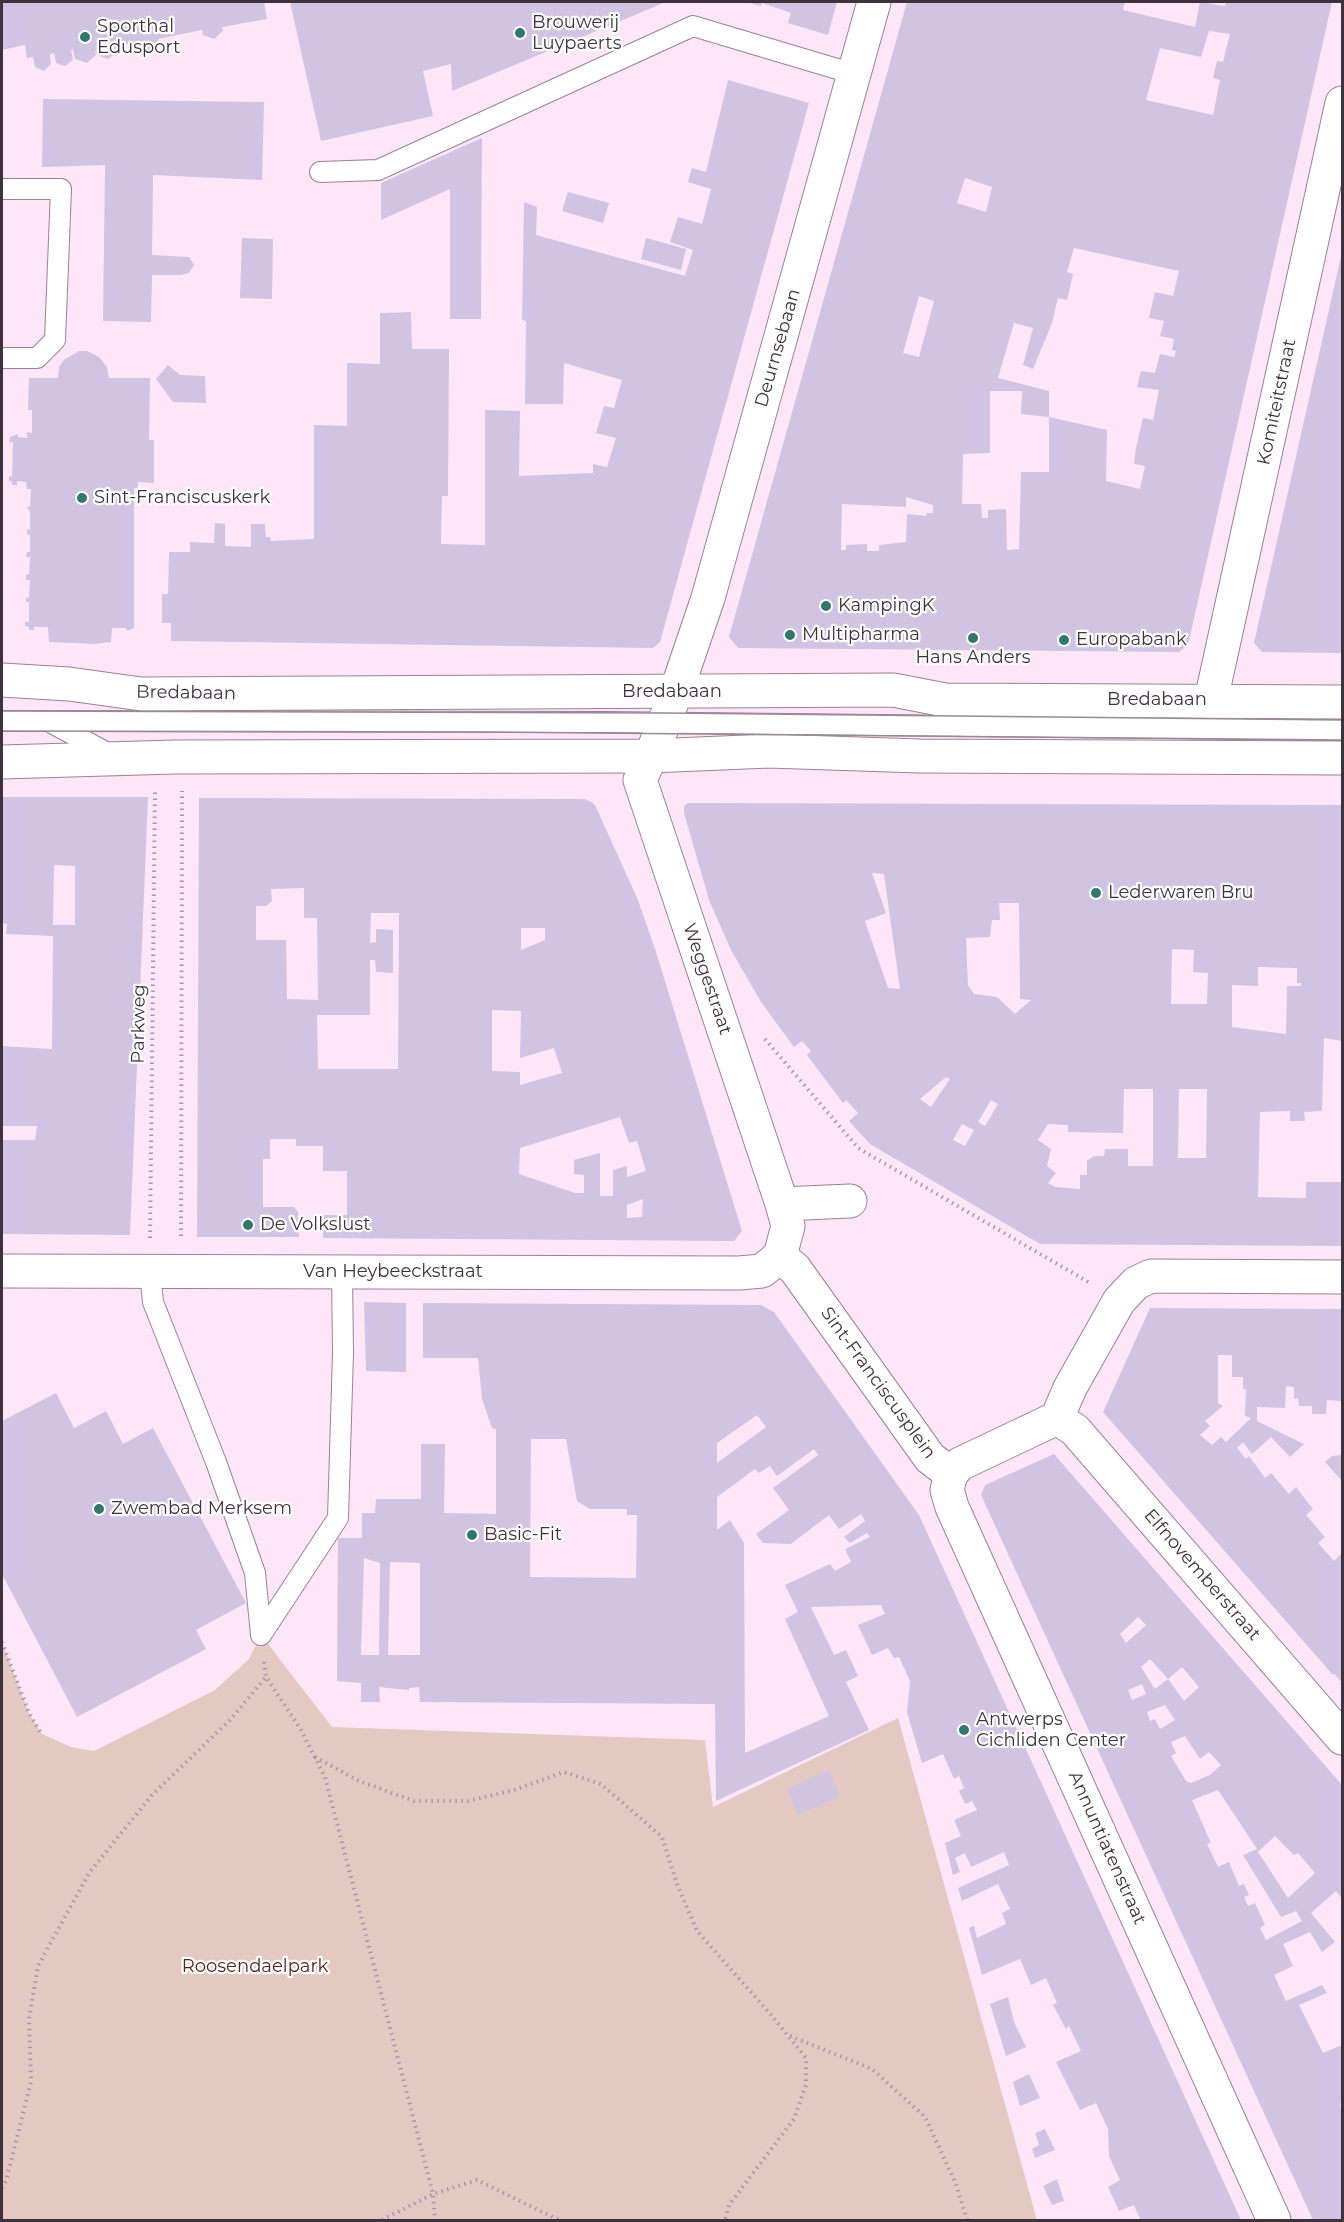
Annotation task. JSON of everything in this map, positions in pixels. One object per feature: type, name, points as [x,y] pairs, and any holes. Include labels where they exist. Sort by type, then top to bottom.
[{"type":"street","name":"Deurnsebaan","points":[[662,723],[676,692],[708,598],[874,2]]},
{"type":"street","name":"Komiteitstraat","points":[[1212,700],[1342,103]]},
{"type":"street","name":"Bredabaan","points":[[2,680],[69,684],[141,694],[893,690],[945,700],[1342,702]]},
{"type":"street","name":"Weggestraat","points":[[662,723],[640,780],[782,1204]]},
{"type":"street","points":[[2,762],[117,758],[651,756],[769,751],[919,756],[1342,758]]},
{"type":"street","points":[[780,1256],[788,1226],[782,1204],[850,1201]]},
{"type":"street","name":"Van Heybeeckstraat","points":[[2,1271],[739,1273],[762,1270],[780,1256]]},
{"type":"street","name":"Sint-Franciscusplein","points":[[780,1256],[795,1269],[930,1458],[951,1474],[960,1464],[1057,1418]]},
{"type":"street","points":[[1057,1418],[1119,1301],[1136,1283],[1151,1276],[1342,1277]]},
{"type":"street","name":"Elfnovemberstraat","points":[[1057,1418],[1075,1430],[1342,1738]]},
{"type":"street","name":"Annuntiatenstraat","points":[[951,1474],[947,1490],[952,1507],[1274,2220]]},
{"type":"lane","points":[[320,172],[378,170],[693,26],[854,75]]},
{"type":"lane","points":[[2,189],[61,189],[55,340],[37,358],[2,358]]},
{"type":"lane","name":"Bredabaan","points":[[2,721],[662,723],[1342,730]]},
{"type":"lane","points":[[48,721],[117,758]]},
{"type":"lane","points":[[150,1272],[153,1302],[216,1462],[255,1573],[261,1635]]},
{"type":"lane","points":[[261,1635],[338,1518],[343,1353],[342,1272]]},
{"type":"path","name":"Parkweg","points":[[150,1272],[155,787]]},
{"type":"path","points":[[181,1248],[182,788]]},
{"type":"path","points":[[761,1035],[858,1148],[1119,1301]]},
{"type":"path","points":[[261,1635],[266,1677],[301,1730],[325,1777],[433,2194],[435,2220]]},
{"type":"path","points":[[2,1642],[29,1713],[42,1735]]},
{"type":"path","points":[[2,2188],[6,2181],[31,2082],[29,2019],[38,1966],[89,1873],[152,1795],[230,1720],[266,1677]]},
{"type":"path","points":[[315,1757],[359,1781],[414,1801],[468,1801],[514,1790],[564,1772],[601,1784],[662,1837],[677,1884],[697,1931],[806,2058],[806,2085],[794,2119],[729,2205],[725,2220]]},
{"type":"path","points":[[788,2035],[872,2069],[925,2117],[956,2184],[967,2220]]},
{"type":"path","points":[[382,2220],[433,2194],[477,2180],[559,2220]]},
{"type":"green space","name":"Roosendaelpark","points":[[261,1635],[332,1727],[705,1740],[713,1807],[898,1718],[1037,2220],[2,2220],[2,1642],[29,1713],[42,1734],[71,1747],[94,1751],[215,1690],[249,1659]]},
{"type":"building","name":"Sporthal Edusport","points":[[2,2],[264,2],[267,19],[222,27],[223,31],[214,39],[203,35],[202,30],[158,39],[160,43],[151,51],[139,47],[138,43],[116,47],[117,51],[108,59],[97,55],[95,50],[96,55],[87,63],[75,59],[73,49],[71,50],[73,60],[65,66],[56,63],[54,53],[50,54],[51,64],[44,71],[35,67],[33,57],[27,58],[25,45],[2,50]]},
{"type":"building","points":[[290,2],[666,2],[452,91],[451,64],[423,71],[433,116],[321,141]]},
{"type":"building","points":[[746,2],[837,2],[828,35],[788,23],[791,13],[762,3],[761,6]]},
{"type":"building","points":[[907,2],[1125,2],[1123,10],[1195,27],[1200,2],[1225,6],[1226,2],[1332,2],[1188,645],[1179,652],[738,648],[729,637]],"holes":[[[1209,31],[1230,34],[1223,62],[1217,61],[1213,78],[1220,80],[1213,115],[1146,100],[1160,48],[1201,57]],[[965,178],[992,187],[986,212],[957,203]],[[1074,248],[1179,271],[1173,296],[1155,292],[1149,318],[1164,321],[1160,336],[1174,339],[1172,350],[1176,351],[1174,357],[1160,354],[1155,373],[1141,371],[1137,387],[1159,390],[1153,420],[1143,418],[1136,448],[1134,464],[1145,466],[1140,489],[1106,481],[1107,430],[1049,417],[1049,391],[998,378],[1014,323],[1033,328],[1023,365],[1033,369],[1052,323],[1058,298],[1067,300],[1073,274],[1067,272]],[[919,296],[934,301],[919,357],[903,353]],[[990,391],[1022,391],[1021,414],[1049,417],[1049,472],[1021,472],[1019,549],[1007,550],[1006,509],[988,510],[988,518],[982,518],[981,504],[962,504],[963,454],[990,453]],[[906,497],[933,505],[933,513],[927,513],[926,516],[907,514],[906,542],[879,545],[879,551],[867,551],[867,544],[846,545],[846,550],[841,550],[842,504],[906,507]]]},
{"type":"building","points":[[728,80],[809,103],[660,642],[653,648],[171,641],[171,623],[162,623],[162,594],[168,594],[169,552],[190,552],[190,542],[214,543],[215,523],[225,524],[225,546],[251,547],[251,524],[265,524],[266,537],[270,537],[271,541],[314,539],[314,425],[347,426],[347,363],[380,364],[380,313],[411,312],[412,349],[449,349],[448,496],[442,496],[441,544],[485,545],[485,410],[520,411],[519,476],[593,473],[593,464],[607,467],[616,438],[596,433],[604,406],[614,408],[622,380],[564,363],[563,404],[525,404],[526,321],[522,320],[524,202],[537,207],[536,235],[685,276],[693,250],[670,242],[678,217],[702,224],[711,189],[688,182],[692,168],[706,172]]},
{"type":"building","points":[[43,99],[264,102],[262,180],[153,175],[152,255],[189,257],[194,265],[189,273],[181,275],[152,275],[151,322],[103,321],[105,165],[42,167]]},
{"type":"building","points":[[482,138],[481,319],[450,319],[450,189],[381,220],[381,183]]},
{"type":"building","points":[[568,192],[609,203],[603,223],[562,211]]},
{"type":"building","points":[[242,238],[273,239],[272,299],[240,298]]},
{"type":"building","points":[[646,238],[686,249],[681,270],[641,259]]},
{"type":"building","points":[[1342,252],[1342,653],[1262,652],[1254,643]]},
{"type":"building","name":"Sint-Franciscuskerk","points":[[79,351],[87,351],[99,357],[107,367],[109,378],[150,378],[149,440],[154,440],[154,483],[138,482],[138,488],[134,488],[134,628],[127,631],[126,628],[112,628],[111,642],[95,644],[49,642],[48,627],[34,627],[34,630],[29,630],[29,627],[25,626],[25,622],[29,622],[29,602],[26,602],[26,597],[29,598],[30,580],[26,580],[26,575],[29,574],[30,557],[26,557],[27,552],[30,552],[30,535],[27,534],[27,529],[30,530],[30,512],[27,507],[30,507],[31,489],[27,489],[26,482],[17,481],[17,485],[12,485],[12,481],[9,481],[9,476],[12,477],[13,442],[9,443],[10,437],[18,434],[18,437],[27,438],[27,432],[32,433],[32,410],[28,410],[29,378],[58,378],[59,367],[64,360]]},
{"type":"building","points":[[168,365],[180,375],[205,376],[206,403],[173,402],[156,379]]},
{"type":"building","points":[[2,797],[148,797],[130,1235],[2,1234],[2,1140],[35,1140],[37,1126],[2,1126],[2,1046],[52,1049],[53,936],[6,934],[7,924],[2,923]],"holes":[[[54,865],[75,866],[75,925],[53,925]]]},
{"type":"building","points":[[199,798],[585,799],[595,805],[638,900],[656,952],[742,1231],[734,1241],[323,1238],[323,1215],[347,1215],[347,1171],[323,1171],[323,1146],[296,1146],[296,1139],[270,1139],[270,1159],[263,1159],[263,1207],[294,1207],[298,1212],[299,1237],[197,1237]],"holes":[[[304,888],[304,918],[317,918],[318,1000],[287,999],[286,940],[256,940],[256,906],[266,906],[272,901],[271,889]],[[371,913],[399,913],[398,1069],[318,1069],[317,1015],[370,1015],[370,960],[375,960],[376,972],[393,973],[393,930],[376,929],[376,942],[370,943]],[[521,928],[545,928],[545,940],[521,950]],[[492,1010],[521,1011],[520,1058],[554,1048],[562,1073],[520,1085],[520,1072],[492,1071]],[[620,1117],[629,1143],[637,1141],[646,1171],[627,1177],[627,1166],[613,1170],[613,1196],[600,1196],[600,1153],[574,1160],[574,1174],[584,1175],[584,1193],[575,1193],[519,1174],[520,1148]],[[643,1199],[642,1217],[627,1218],[627,1205]]]},
{"type":"building","points":[[688,803],[1342,805],[1342,1041],[1324,1038],[1322,1111],[1304,1112],[1305,1121],[1290,1121],[1290,1111],[1260,1112],[1258,1197],[1306,1198],[1306,1182],[1342,1182],[1342,1246],[1040,1244],[870,1144],[849,1121],[858,1113],[846,1100],[843,1103],[807,1055],[811,1051],[802,1041],[794,1047],[761,1002],[731,950],[709,900],[684,806]],"holes":[[[872,873],[884,874],[900,989],[888,988],[865,921],[886,913]],[[999,903],[1019,903],[1020,999],[1031,1000],[1015,1014],[997,997],[974,994],[968,985],[966,938],[990,937],[992,920],[1000,920]],[[1172,949],[1194,950],[1193,972],[1208,973],[1207,1004],[1171,1004]],[[1258,967],[1297,968],[1297,983],[1301,983],[1301,986],[1287,986],[1286,1034],[1232,1027],[1232,985],[1258,986]],[[946,1077],[950,1079],[931,1107],[920,1099]],[[1124,1089],[1153,1089],[1153,1166],[1128,1166],[1128,1149],[1105,1149],[1104,1156],[1094,1156],[1087,1161],[1087,1175],[1080,1175],[1080,1189],[1055,1187],[1048,1183],[1056,1173],[1047,1166],[1051,1149],[1038,1140],[1048,1124],[1068,1125],[1068,1132],[1123,1133]],[[1179,1089],[1207,1089],[1206,1158],[1178,1158]],[[991,1100],[998,1104],[985,1126],[978,1122]],[[962,1124],[974,1130],[965,1146],[953,1140]]]},
{"type":"building","points":[[364,1302],[406,1303],[406,1372],[366,1371]]},
{"type":"building","points":[[423,1303],[761,1305],[774,1312],[919,1515],[1241,2220],[1136,2220],[1140,2219],[1134,2205],[1119,2211],[1108,2187],[1120,2180],[1109,2156],[1108,2129],[1096,2103],[1080,2110],[1056,2062],[1081,2051],[1069,2026],[1066,2029],[1053,2005],[1057,2003],[1046,1978],[1031,1985],[1020,1959],[982,1975],[969,1928],[974,1926],[977,1938],[1006,1924],[1002,1913],[1010,1909],[998,1884],[962,1901],[958,1888],[1009,1865],[1004,1852],[971,1867],[965,1853],[955,1858],[960,1872],[953,1875],[945,1843],[961,1836],[954,1820],[977,1810],[972,1801],[965,1804],[959,1791],[964,1788],[959,1776],[954,1779],[943,1754],[922,1763],[907,1712],[910,1681],[899,1657],[894,1658],[888,1648],[872,1655],[858,1625],[885,1614],[881,1605],[811,1607],[834,1655],[846,1650],[858,1676],[846,1682],[869,1730],[716,1801],[715,1704],[420,1702],[419,1687],[409,1688],[409,1690],[379,1687],[380,1702],[361,1702],[361,1683],[337,1681],[338,1538],[362,1538],[362,1513],[375,1513],[376,1499],[421,1499],[421,1444],[445,1444],[444,1513],[496,1514],[496,1429],[492,1428],[482,1399],[478,1358],[423,1358]],"holes":[[[757,1415],[766,1427],[717,1463],[717,1443]],[[531,1439],[566,1439],[577,1501],[590,1509],[627,1509],[627,1515],[637,1515],[636,1578],[530,1577]],[[814,1449],[818,1455],[773,1488],[789,1510],[756,1534],[763,1543],[791,1544],[829,1515],[839,1529],[861,1514],[865,1521],[844,1537],[850,1543],[867,1533],[870,1537],[845,1549],[851,1562],[835,1571],[830,1564],[785,1585],[798,1612],[785,1619],[829,1716],[745,1753],[744,1543],[730,1520],[717,1530],[717,1497],[755,1469],[759,1473],[770,1466],[777,1476]],[[364,1558],[380,1563],[379,1655],[361,1655]],[[390,1562],[420,1563],[420,1655],[388,1655]]]},
{"type":"building","points":[[1150,1308],[1342,1309],[1342,1401],[1327,1400],[1326,1414],[1312,1414],[1312,1406],[1299,1406],[1298,1398],[1294,1399],[1294,1387],[1286,1386],[1285,1408],[1257,1407],[1257,1421],[1304,1444],[1290,1457],[1271,1437],[1252,1454],[1243,1442],[1237,1448],[1246,1459],[1249,1456],[1265,1478],[1271,1473],[1289,1494],[1296,1487],[1313,1509],[1306,1515],[1325,1537],[1318,1543],[1334,1561],[1342,1553],[1342,1683],[1335,1674],[1333,1675],[1103,1412]],"holes":[[[1218,1355],[1232,1355],[1232,1377],[1243,1377],[1243,1389],[1246,1389],[1245,1416],[1251,1418],[1226,1442],[1221,1437],[1212,1445],[1200,1435],[1210,1426],[1205,1421],[1223,1406],[1218,1403]]]},
{"type":"building","name":"Zwembad Merksem","points":[[56,1393],[74,1428],[106,1411],[123,1444],[153,1428],[246,1603],[196,1630],[206,1649],[77,1717],[2,1574],[2,1421]]},
{"type":"building","points":[[1054,1454],[1342,1785],[1342,1899],[1336,1891],[1311,1913],[1335,1942],[1322,1952],[1310,1932],[1283,1944],[1293,1966],[1274,1975],[1286,2001],[1322,1985],[1327,1993],[1299,2005],[1323,2053],[1342,2045],[1340,2106],[1342,2111],[1342,2220],[1313,2220],[981,1495],[985,1485]],"holes":[[[1138,1617],[1146,1625],[1126,1643],[1120,1634]],[[1150,1659],[1168,1679],[1155,1689],[1141,1667]],[[1182,1667],[1199,1687],[1184,1701],[1168,1679]],[[1142,1684],[1146,1694],[1132,1700],[1128,1690]],[[1165,1705],[1175,1720],[1160,1729],[1155,1719],[1150,1721],[1147,1712]],[[1185,1736],[1200,1759],[1209,1752],[1221,1765],[1210,1775],[1191,1783],[1186,1781],[1171,1756],[1176,1753],[1171,1742]],[[1218,1790],[1257,1849],[1243,1855],[1281,1917],[1296,1911],[1302,1921],[1266,1940],[1260,1928],[1265,1925],[1255,1903],[1248,1906],[1244,1897],[1249,1895],[1244,1884],[1239,1886],[1229,1862],[1218,1867],[1207,1844],[1211,1843],[1192,1800]],[[1275,1836],[1294,1855],[1298,1853],[1315,1873],[1288,1898],[1258,1852]]]},
{"type":"building","points":[[1342,1455],[1342,1481],[1325,1462],[1332,1456]]},
{"type":"building","points":[[829,1770],[840,1796],[798,1815],[787,1789]]},
{"type":"building","points":[[1008,1997],[1014,2022],[1026,2047],[1006,2056],[990,2004]]},
{"type":"building","points":[[1029,2074],[1040,2098],[1020,2106],[1013,2082]]},
{"type":"building","points":[[1045,2129],[1055,2150],[1035,2158],[1032,2149],[1039,2145],[1035,2133]]},
{"type":"building","points":[[1057,2179],[1064,2201],[1052,2205],[1043,2186]]},
{"type":"tram line","points":[[2,711],[666,713],[1342,720]]},
{"type":"tram line","points":[[2,731],[486,732],[1342,740]]},
{"type":"place","name":"Brouwerij Luypaerts","points":[[520,33]]},
{"type":"place","name":"Sporthal Edusport","points":[[85,37]]},
{"type":"place","name":"Sint-Franciscuskerk","points":[[82,498]]},
{"type":"place","name":"KampingK","points":[[826,606]]},
{"type":"place","name":"Multipharma","points":[[790,635]]},
{"type":"place","name":"Hans Anders","points":[[973,638]]},
{"type":"place","name":"Europabank","points":[[1064,640]]},
{"type":"place","name":"Lederwaren Bru","points":[[1096,893]]},
{"type":"place","name":"De Volkslust","points":[[248,1225]]},
{"type":"place","name":"Zwembad Merksem","points":[[99,1509]]},
{"type":"place","name":"Basic-Fit","points":[[472,1535]]},
{"type":"place","name":"Antwerps Cichliden Center","points":[[964,1730]]}]
